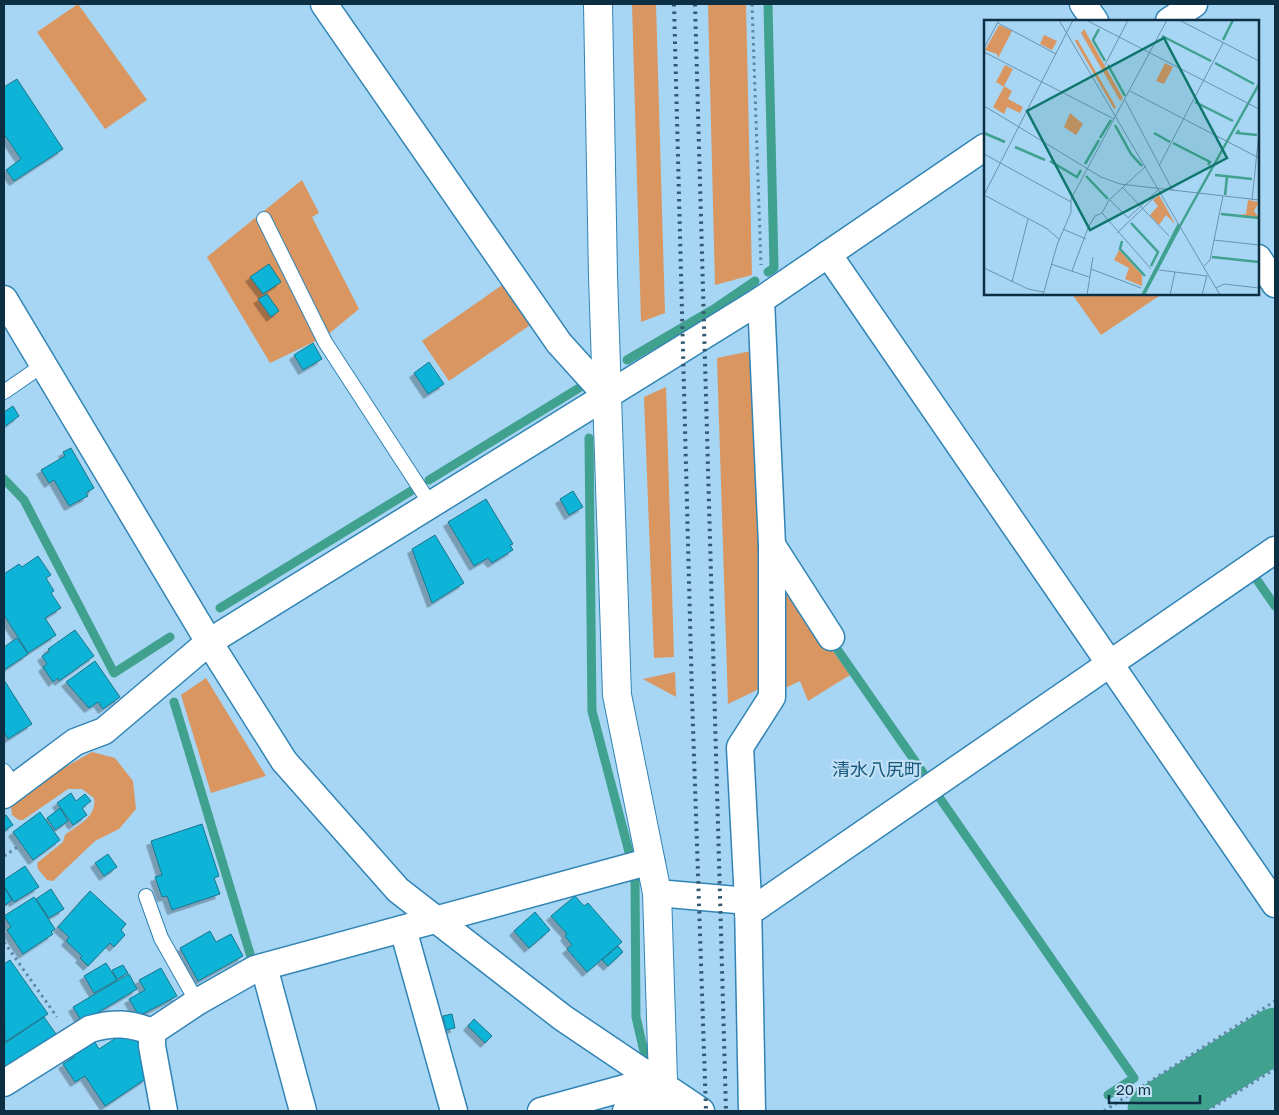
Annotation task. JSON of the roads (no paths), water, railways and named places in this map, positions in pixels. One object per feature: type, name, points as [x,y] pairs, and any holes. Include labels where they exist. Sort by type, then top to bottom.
[{"type":"street","points":[[324,4],[559,343],[606,396]]},
{"type":"street","points":[[598,4],[606,396],[617,695],[657,893],[661,1094]]},
{"type":"street","points":[[1083,4],[1094,20]]},
{"type":"street","points":[[1170,20],[1194,4]]},
{"type":"street","points":[[8,784],[75,742],[104,731],[208,642],[761,300],[984,148]]},
{"type":"street","points":[[828,254],[1275,904]]},
{"type":"street","points":[[1259,260],[1275,284]]},
{"type":"street","points":[[4,299],[208,642],[284,761],[398,890],[434,920],[661,1094],[701,1111]]},
{"type":"street","points":[[752,1111],[748,907],[740,747],[772,697],[772,545],[761,300]]},
{"type":"street","points":[[772,545],[831,637]]},
{"type":"street","points":[[657,893],[748,907],[1275,550]]},
{"type":"street","points":[[152,1032],[197,1002],[255,969],[651,861]]},
{"type":"street","points":[[403,929],[454,1111]]},
{"type":"street","points":[[264,967],[304,1111]]},
{"type":"street","points":[[4,1083],[90,1029],[105,1024],[124,1024],[139,1026],[152,1032]]},
{"type":"street","points":[[152,1032],[164,1111]]},
{"type":"street","points":[[541,1111],[661,1094]]},
{"type":"street","points":[[626,1111],[661,1094]]},
{"type":"lane","points":[[264,219],[325,342],[431,505]]},
{"type":"lane","points":[[4,392],[43,365]]},
{"type":"lane","points":[[146,896],[161,938],[197,1002]]},
{"type":"waterway","points":[[768,4],[774,268],[768,272]]},
{"type":"waterway","points":[[627,360],[714,309],[755,281]]},
{"type":"waterway","points":[[429,480],[579,388]]},
{"type":"waterway","points":[[589,438],[592,711],[629,852]]},
{"type":"waterway","points":[[4,479],[24,500],[114,673],[170,637]]},
{"type":"waterway","points":[[220,608],[411,491]]},
{"type":"waterway","points":[[1255,577],[1275,606]]},
{"type":"waterway","points":[[835,646],[926,777]]},
{"type":"waterway","points":[[174,702],[251,957]]},
{"type":"waterway","points":[[939,797],[1134,1078],[1108,1095]]},
{"type":"waterway","points":[[635,878],[636,1017],[645,1056]]},
{"type":"waterway","points":[[1155,1111],[1275,1035]]},
{"type":"railway","points":[[674,4],[692,697],[706,1111]]},
{"type":"railway","points":[[695,4],[726,1111]]},
{"type":"district","name":"清水八尻町","points":[[877,769]]}]
